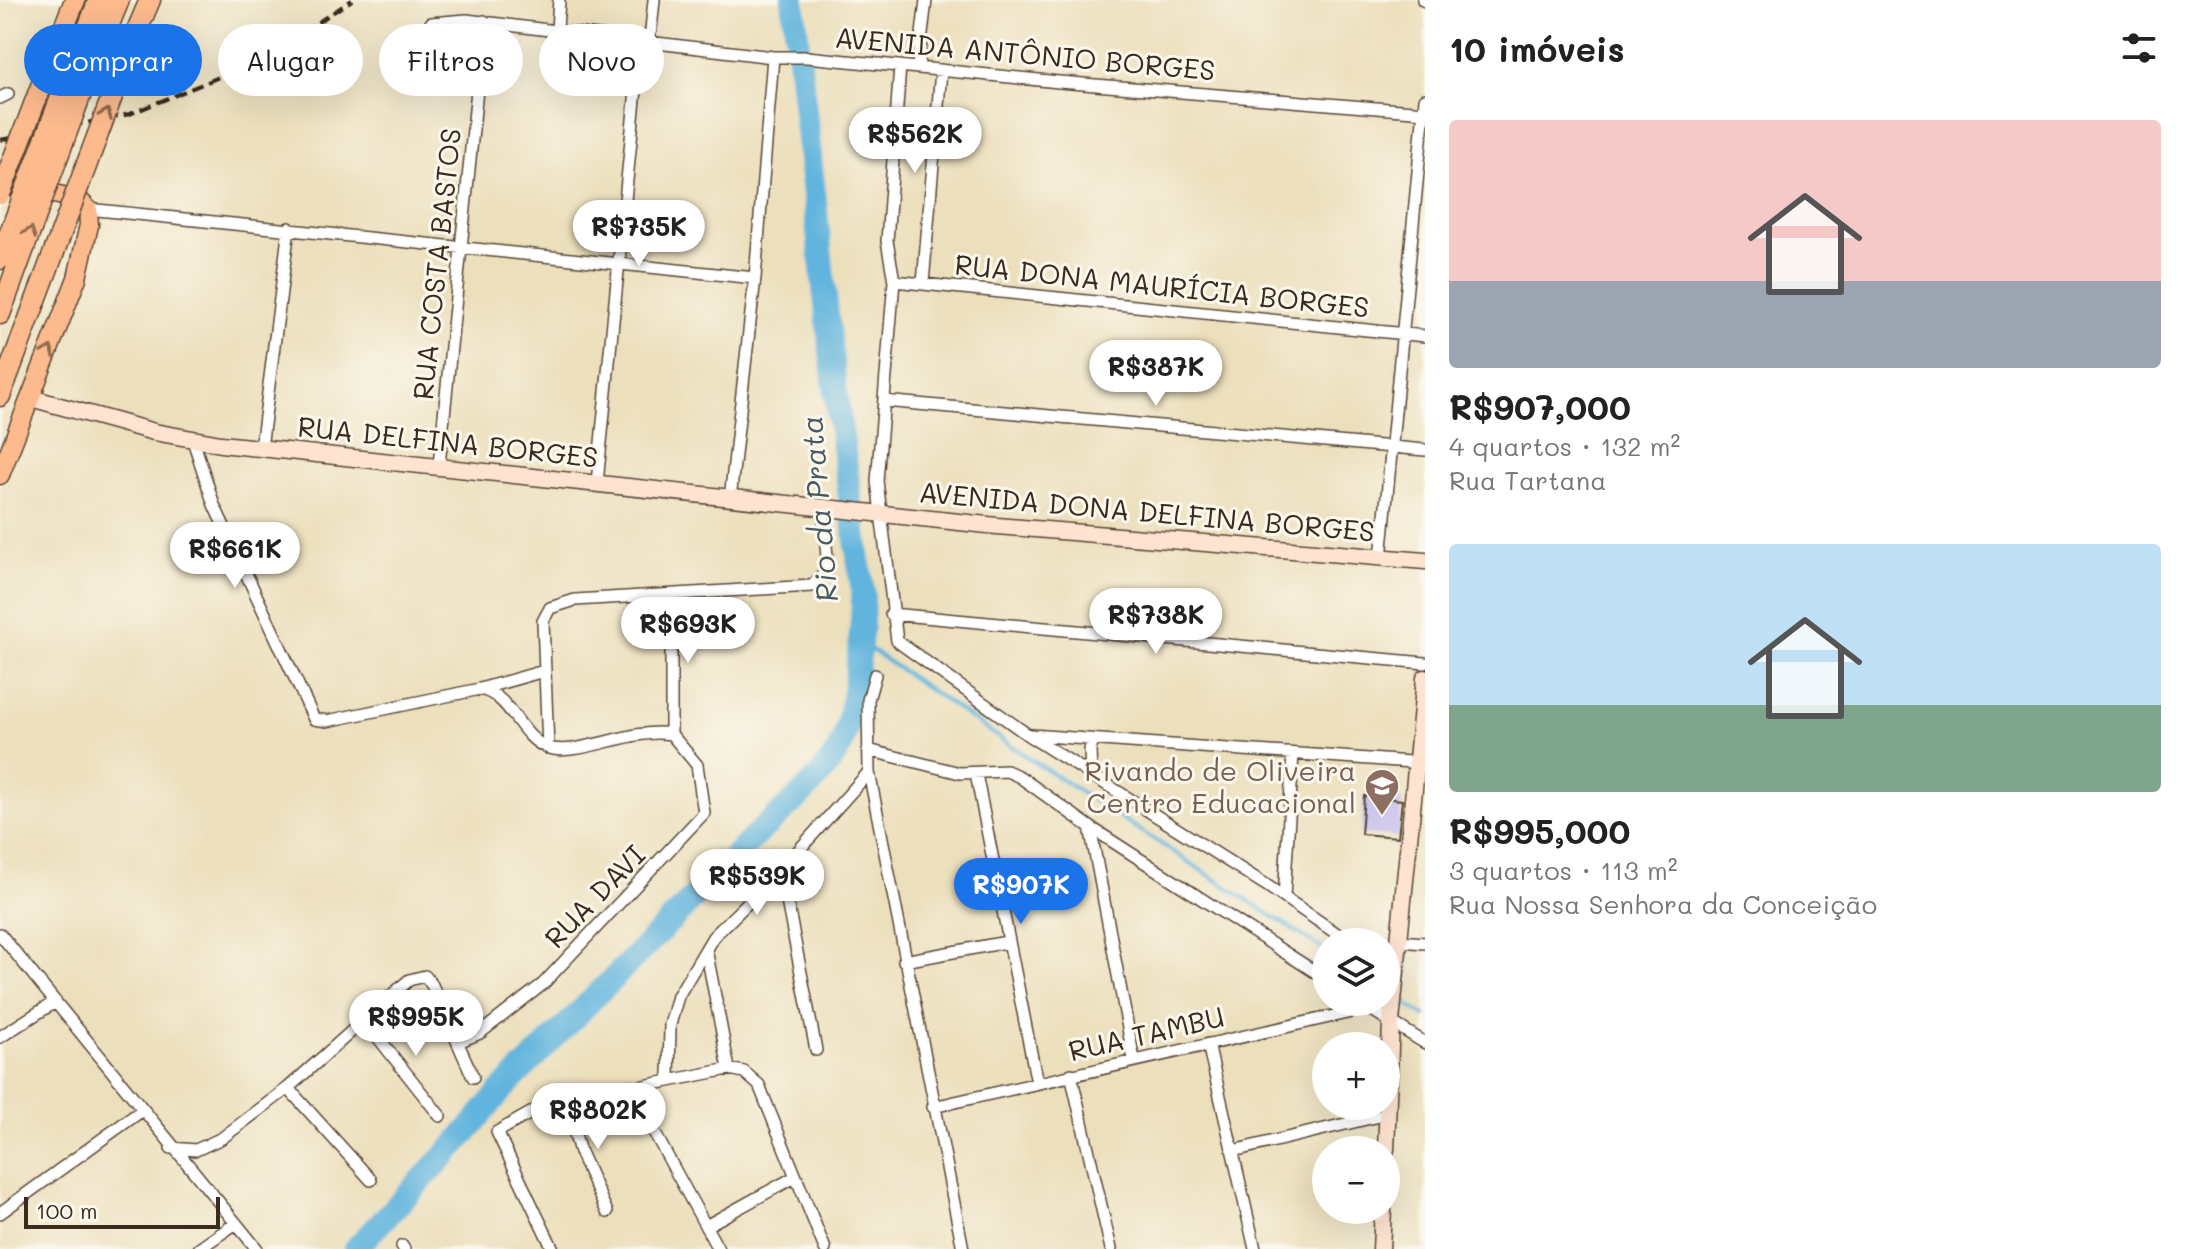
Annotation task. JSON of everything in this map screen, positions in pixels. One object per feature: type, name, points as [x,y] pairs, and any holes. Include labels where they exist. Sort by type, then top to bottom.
[{"type":"highway","points":[[0,194],[75,0]]},
{"type":"highway","points":[[0,314],[61,97],[99,0]]},
{"type":"highway","points":[[0,259],[32,201],[119,0]]},
{"type":"highway","points":[[0,396],[150,0]]},
{"type":"main road","points":[[0,183],[59,192],[78,199],[88,209],[87,237],[77,278],[0,475]]},
{"type":"street","points":[[557,24],[559,0]]},
{"type":"street","points":[[652,24],[654,0]]},
{"type":"street","points":[[918,68],[926,0]]},
{"type":"street","name":"AVENIDA ANTÔNIO BORGES","points":[[431,23],[484,21],[539,27]]},
{"type":"street","name":"RUA COSTA BASTOS","points":[[439,465],[484,21]]},
{"type":"street","name":"AVENIDA ANTÔNIO BORGES","points":[[664,46],[1425,108]]},
{"type":"street","points":[[730,499],[780,57]]},
{"type":"street","points":[[900,66],[887,241],[894,281],[873,512],[897,641],[1028,735],[1329,928]]},
{"type":"street","points":[[923,283],[941,70]]},
{"type":"street","points":[[597,483],[636,96]]},
{"type":"street","points":[[1381,558],[1389,447],[1425,108]]},
{"type":"street","points":[[88,209],[755,278]]},
{"type":"street","points":[[261,448],[289,228]]},
{"type":"street","name":"RUA DONA MAURÍCIA BORGES","points":[[894,281],[1425,336]]},
{"type":"street","name":"RUA DELFINA BORGES","points":[[31,398],[193,440],[873,512]]},
{"type":"street","points":[[884,401],[1425,450]]},
{"type":"street","points":[[193,440],[214,505],[314,719],[327,721],[480,689],[544,671]]},
{"type":"street","points":[[548,748],[543,621],[550,608],[575,600],[812,586],[825,576],[830,559],[829,508]]},
{"type":"street","name":"AVENIDA DONA DELFINA BORGES","points":[[873,512],[997,526],[1425,561]]},
{"type":"street","points":[[480,689],[497,696],[537,741],[548,748],[564,749],[642,733],[671,734],[671,596]]},
{"type":"street","points":[[891,614],[1425,663]]},
{"type":"street","points":[[875,675],[868,700],[869,772],[963,1249]]},
{"type":"street","points":[[1400,933],[1420,763],[1425,678]]},
{"type":"street","name":"RUA DAVI","points":[[458,1042],[480,1033],[543,984],[704,813],[697,765],[671,734]]},
{"type":"street","points":[[1028,735],[1420,763]]},
{"type":"street","points":[[1091,776],[1089,756],[1094,740]]},
{"type":"street","points":[[868,750],[942,770],[976,774],[1007,771],[1020,777],[1090,827],[1312,970]]},
{"type":"street","points":[[1284,897],[1293,754]]},
{"type":"street","points":[[669,1079],[669,1039],[674,1010],[678,996],[706,949],[728,921],[781,870],[869,772]]},
{"type":"street","points":[[976,774],[1037,1083]]},
{"type":"street","points":[[1090,827],[1134,1060]]},
{"type":"street","points":[[781,870],[816,1050]]},
{"type":"street","points":[[0,934],[171,1148],[257,1249]]},
{"type":"street","points":[[1400,941],[1425,943]]},
{"type":"street","points":[[904,961],[1007,942]]},
{"type":"street","points":[[706,949],[729,1069]]},
{"type":"street","points":[[171,1148],[190,1151],[207,1148],[288,1088],[409,980],[421,975],[432,985],[473,1077]]},
{"type":"street","points":[[0,1037],[55,1002]]},
{"type":"street","name":"RUA TAMBU","points":[[933,1107],[1321,1016]]},
{"type":"street","points":[[1392,1016],[1425,1043]]},
{"type":"street","points":[[1391,1032],[1392,1016]]},
{"type":"street","points":[[365,1021],[440,1116]]},
{"type":"street","points":[[1208,1044],[1255,1249]]},
{"type":"street","points":[[553,1249],[497,1132],[528,1112],[565,1100],[729,1069],[744,1072],[759,1085],[825,1249]]},
{"type":"street","points":[[1071,1074],[1111,1249]]},
{"type":"street","points":[[629,1086],[718,1249]]},
{"type":"street","points":[[288,1088],[371,1180]]},
{"type":"street","points":[[565,1100],[580,1152],[607,1212]]},
{"type":"street","points":[[0,1213],[141,1111]]},
{"type":"street","points":[[1233,1151],[1362,1120]]},
{"type":"street","points":[[706,1226],[795,1177]]},
{"type":"street","points":[[199,1249],[236,1223]]},
{"type":"street","points":[[1381,1249],[1382,1224]]},
{"type":"building","name":"Rivando de Oliveira Centro Educacional","points":[[1364,796],[1402,800],[1398,837],[1361,834]]},
{"type":"waterway","name":"Rio da Prata","points":[[355,1249],[458,1142],[500,1092],[758,833],[813,782],[832,759],[845,734],[857,672],[863,593],[834,379],[793,0]]},
{"type":"waterway","points":[[860,642],[1033,761],[1312,942]]},
{"type":"waterway","points":[[1400,1000],[1425,1016]]},
{"type":"railway","points":[[0,140],[130,114],[260,60],[352,0]]},
{"type":"place","name":"Rivando de Oliveira Centro Educacional","points":[[1382,817]]}]
